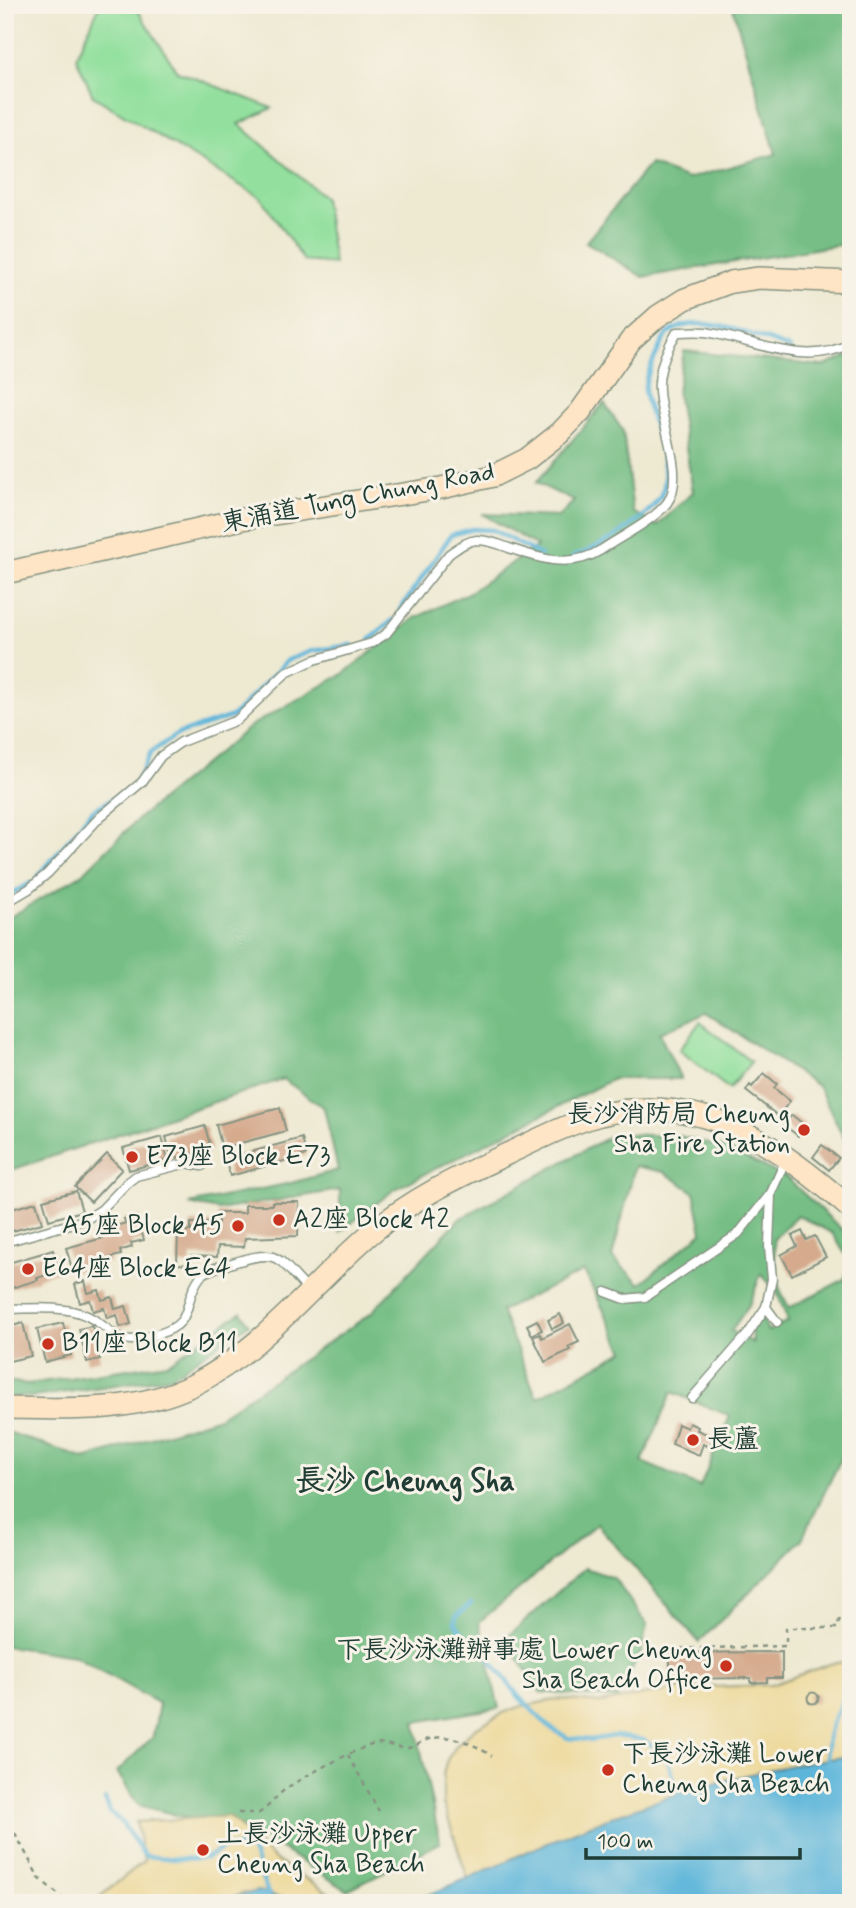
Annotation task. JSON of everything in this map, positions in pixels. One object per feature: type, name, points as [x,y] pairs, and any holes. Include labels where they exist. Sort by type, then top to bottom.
[{"type":"main road","name":"東涌道 Tung Chung Road","points":[[5,573],[242,519],[473,482],[513,467],[550,443],[580,412],[631,340],[658,316],[685,299],[716,286],[738,281],[776,278],[851,282]]},
{"type":"main road","points":[[5,1408],[96,1408],[136,1404],[175,1393],[237,1358],[379,1227],[427,1193],[549,1134],[600,1115],[654,1108],[704,1115],[732,1126],[786,1159],[851,1209]]},
{"type":"lane","points":[[5,903],[29,889],[48,873],[100,817],[142,782],[161,756],[181,742],[237,720],[286,673],[314,660],[372,643],[386,634],[449,555],[462,544],[478,540],[494,542],[535,557],[567,562],[594,554],[643,523],[666,504],[672,492],[674,476],[658,383],[669,344],[677,332],[703,332],[803,354],[823,354],[839,350],[851,343]]},
{"type":"lane","points":[[606,1292],[625,1299],[645,1297],[738,1234],[771,1193],[786,1159]]},
{"type":"lane","points":[[5,1242],[85,1220],[101,1210],[127,1182],[136,1177],[187,1163],[202,1166]]},
{"type":"lane","points":[[692,1398],[718,1365],[748,1334],[766,1307],[772,1279],[769,1246],[771,1193]]},
{"type":"lane","points":[[5,1309],[77,1312],[94,1319],[119,1336],[136,1339],[171,1330],[179,1325],[197,1283],[208,1271],[265,1254],[278,1258],[309,1291]]},
{"type":"lane","points":[[766,1307],[777,1322]]},
{"type":"path","points":[[670,1649],[786,1646],[786,1628],[837,1628],[839,1620],[851,1621]]},
{"type":"path","points":[[238,1813],[259,1813],[285,1789],[348,1755],[378,1743],[404,1749],[437,1737],[461,1739],[492,1756]]},
{"type":"path","points":[[348,1755],[379,1811]]},
{"type":"path","points":[[5,1805],[8,1820],[40,1878],[68,1903]]},
{"type":"green space","points":[[100,5],[126,5],[138,11],[177,71],[272,108],[239,124],[324,198],[334,264],[304,261],[261,198],[93,96],[76,57]]},
{"type":"green space","points":[[732,5],[851,5],[851,243],[643,277],[586,242],[650,164],[687,179],[776,154]]},
{"type":"green space","points":[[684,351],[824,366],[851,355],[851,1172],[846,1167],[845,1140],[818,1086],[706,1013],[659,1033],[681,1079],[613,1079],[395,1189],[340,1232],[340,1190],[218,1210],[189,1204],[291,1183],[338,1170],[324,1108],[283,1079],[5,1172],[5,920],[81,875],[140,817],[252,725],[343,674],[415,618],[470,592],[537,546],[482,514],[558,517],[574,501],[536,483],[604,403],[623,431],[633,512],[657,526],[693,492],[677,391]]},
{"type":"green space","points":[[700,1022],[751,1062],[729,1089],[679,1050]]},
{"type":"green space","points":[[614,1134],[679,1136],[728,1149],[787,1178],[851,1238],[851,1438],[801,1541],[699,1642],[597,1524],[479,1622],[499,1708],[415,1722],[440,1843],[347,1890],[264,1838],[138,1805],[117,1772],[153,1737],[159,1704],[75,1656],[5,1646],[5,1431],[85,1459],[219,1417],[370,1314],[459,1219]],"holes":[[[635,1166],[664,1172],[694,1192],[702,1232],[640,1284],[612,1257]],[[797,1215],[832,1233],[849,1260],[845,1279],[789,1308],[776,1281],[774,1239]],[[584,1271],[624,1351],[537,1398],[501,1311]],[[761,1274],[776,1290],[788,1321],[768,1331],[763,1318],[750,1324],[753,1343],[731,1331],[749,1305]],[[672,1392],[730,1416],[700,1487],[642,1462]]]},
{"type":"green space","points":[[241,1312],[249,1324],[170,1377],[33,1397],[5,1396],[5,1381],[28,1384],[168,1363]]},
{"type":"green space","points":[[585,1568],[614,1578],[647,1625],[641,1652],[617,1698],[541,1692],[505,1639]]},
{"type":"sand","name":"下長沙泳灘 Lower Cheung Sha Beach","points":[[851,1661],[851,1756],[750,1774],[683,1792],[571,1833],[468,1879],[443,1803],[443,1775],[447,1760],[457,1745],[475,1728],[522,1706],[561,1699],[600,1703],[682,1688],[771,1685],[830,1664]]},
{"type":"sand","name":"上長沙泳灘 Upper Cheung Sha Beach","points":[[229,1816],[275,1860],[346,1903],[290,1903],[280,1897],[244,1893],[216,1903],[92,1903],[144,1861],[136,1822]]},
{"type":"water","points":[[851,1756],[851,1903],[409,1903],[585,1827],[682,1792],[749,1774]]},
{"type":"water","points":[[257,1891],[290,1903],[216,1903]]},
{"type":"building","name":"長沙消防局 Cheung Sha Fire Station","points":[[764,1073],[777,1084],[774,1088],[790,1101],[778,1116],[746,1091]]},
{"type":"building","points":[[280,1108],[286,1131],[222,1148],[216,1125]]},
{"type":"building","points":[[792,1115],[807,1127],[798,1136],[784,1125]]},
{"type":"building","points":[[205,1126],[211,1149],[172,1159],[166,1137]]},
{"type":"building","points":[[162,1137],[168,1160],[129,1170],[123,1148]]},
{"type":"building","points":[[302,1138],[306,1155],[230,1176],[225,1159]]},
{"type":"building","points":[[822,1145],[839,1158],[829,1170],[813,1157]]},
{"type":"building","points":[[107,1154],[122,1169],[91,1202],[75,1187]]},
{"type":"building","points":[[76,1191],[82,1211],[49,1220],[43,1200]]},
{"type":"building","points":[[36,1202],[42,1223],[9,1232],[5,1211]]},
{"type":"building","points":[[272,1202],[299,1202],[298,1236],[245,1238],[244,1247],[218,1246],[217,1257],[191,1256],[190,1265],[177,1264],[178,1231],[191,1231],[191,1223],[218,1223],[218,1213],[245,1213],[245,1205],[272,1205]]},
{"type":"building","points":[[137,1216],[144,1240],[131,1243],[132,1247],[120,1251],[121,1255],[109,1258],[110,1262],[73,1272],[66,1248],[103,1238],[102,1234],[114,1231],[113,1227],[126,1223],[124,1219]]},
{"type":"building","points":[[802,1231],[806,1240],[815,1236],[826,1257],[792,1275],[781,1255],[797,1246],[792,1236]]},
{"type":"building","points":[[53,1250],[59,1271],[5,1290],[5,1264]]},
{"type":"building","points":[[85,1281],[88,1293],[99,1290],[102,1300],[112,1297],[115,1309],[126,1306],[131,1324],[120,1327],[117,1315],[107,1318],[104,1308],[93,1311],[90,1300],[80,1303],[75,1284]]},
{"type":"building","points":[[560,1314],[564,1323],[552,1329],[548,1320]]},
{"type":"building","points":[[537,1320],[542,1330],[532,1335],[527,1325]]},
{"type":"building","points":[[23,1323],[31,1356],[5,1362],[5,1328]]},
{"type":"building","points":[[63,1323],[71,1355],[45,1362],[37,1329]]},
{"type":"building","points":[[570,1324],[579,1342],[568,1347],[570,1350],[545,1362],[533,1337],[540,1334],[542,1338]]},
{"type":"building","points":[[92,1326],[100,1359],[87,1362],[79,1329]]},
{"type":"building","name":"長蘆","points":[[689,1423],[698,1427],[697,1430],[714,1437],[709,1447],[703,1444],[699,1455],[672,1444],[678,1424],[687,1428]]},
{"type":"building","name":"下長沙泳灘辦事處 Lower Cheung Sha Beach Office","points":[[782,1652],[782,1678],[767,1678],[767,1682],[751,1683],[751,1678],[670,1679],[670,1653]]},
{"type":"building","points":[[813,1692],[819,1698],[813,1704],[807,1698]]},
{"type":"waterway","points":[[573,557],[626,530],[651,509],[664,487],[662,454],[645,387],[655,357],[668,334],[680,327],[711,325],[790,348]]},
{"type":"waterway","points":[[400,610],[451,535],[472,529],[493,530],[540,555]]},
{"type":"waterway","points":[[370,640],[393,620]]},
{"type":"waterway","points":[[135,785],[151,752],[178,734],[233,716],[288,660],[312,651],[352,645]]},
{"type":"waterway","points":[[38,877],[93,810],[125,792]]},
{"type":"waterway","points":[[5,897],[31,883]]},
{"type":"waterway","points":[[471,1604],[456,1616],[455,1622],[466,1638],[483,1650],[519,1697],[549,1727],[568,1738],[590,1740],[615,1736],[644,1740],[659,1751],[669,1764],[679,1793]]},
{"type":"waterway","points":[[827,1759],[828,1736],[851,1681]]},
{"type":"waterway","points":[[105,1799],[110,1812],[122,1823],[145,1856],[206,1858],[224,1847],[250,1846],[268,1893]]},
{"type":"place","name":"長沙消防局 Cheung Sha Fire Station","points":[[804,1130]]},
{"type":"place","name":"E73座 Block E73","points":[[132,1157]]},
{"type":"place","name":"A2座 Block A2","points":[[279,1220]]},
{"type":"place","name":"A5座 Block A5","points":[[238,1226]]},
{"type":"place","name":"E64座 Block E64","points":[[28,1269]]},
{"type":"place","name":"B11座 Block B11","points":[[48,1344]]},
{"type":"place","name":"長蘆","points":[[693,1440]]},
{"type":"place","name":"下長沙泳灘辦事處 Lower Cheung Sha Beach Office","points":[[726,1666]]},
{"type":"place","name":"下長沙泳灘 Lower Cheung Sha Beach","points":[[608,1770]]},
{"type":"place","name":"上長沙泳灘 Upper Cheung Sha Beach","points":[[203,1850]]},
{"type":"district","name":"長沙 Cheung Sha","points":[[405,1481]]}]
